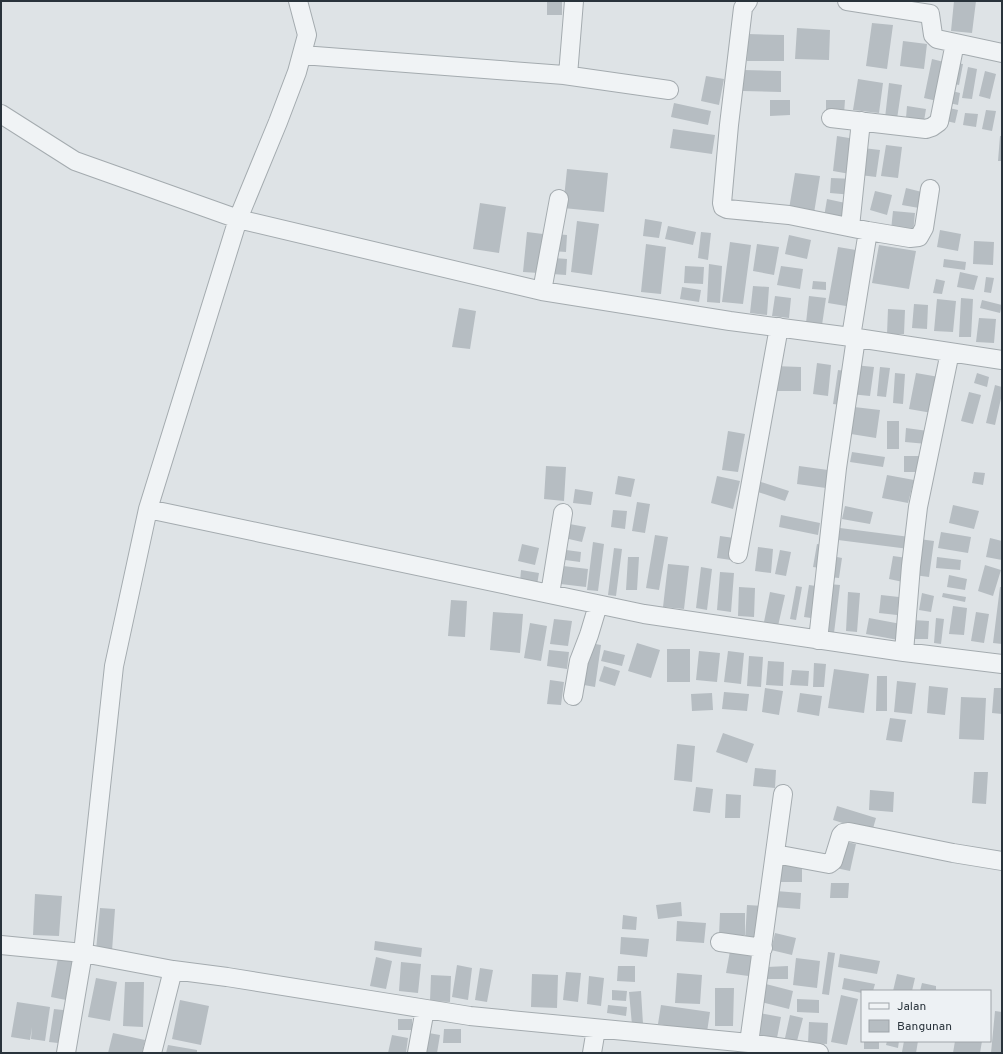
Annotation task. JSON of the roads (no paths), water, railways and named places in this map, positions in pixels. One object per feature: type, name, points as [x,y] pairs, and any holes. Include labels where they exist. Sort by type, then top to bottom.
[{"type":"street","points":[[66,1053],[83,954],[114,666],[148,509],[238,219],[289,94],[302,55],[307,35],[298,1]]},
{"type":"street","points":[[568,76],[574,1]]},
{"type":"street","points":[[748,1],[743,8],[728,132],[722,203],[723,207],[727,209],[789,215],[910,238],[919,237],[924,228],[930,190]]},
{"type":"street","points":[[847,1],[930,8],[933,35],[937,39],[1002,53]]},
{"type":"street","points":[[831,118],[926,129],[932,127],[939,122],[955,43]]},
{"type":"street","points":[[302,55],[568,76],[669,90]]},
{"type":"street","points":[[1,114],[75,161],[238,219],[542,291],[730,321],[1002,360]]},
{"type":"street","points":[[850,227],[861,121]]},
{"type":"street","points":[[542,291],[559,199]]},
{"type":"street","points":[[818,640],[837,468],[868,231]]},
{"type":"street","points":[[738,554],[779,327]]},
{"type":"street","points":[[904,652],[911,566],[918,507],[950,352]]},
{"type":"street","points":[[148,509],[644,614],[818,640],[1002,664]]},
{"type":"street","points":[[550,594],[563,513]]},
{"type":"street","points":[[573,696],[579,661],[589,635],[598,604]]},
{"type":"street","points":[[750,1043],[783,794]]},
{"type":"street","points":[[775,854],[829,864],[833,861],[841,835],[849,832],[953,853],[1002,861]]},
{"type":"street","points":[[720,942],[763,948]]},
{"type":"street","points":[[1,945],[83,954],[173,970],[227,977],[470,1016],[750,1043],[819,1053]]},
{"type":"street","points":[[152,1053],[173,970]]},
{"type":"street","points":[[416,1053],[425,1009]]},
{"type":"street","points":[[592,1053],[596,1028]]}]
